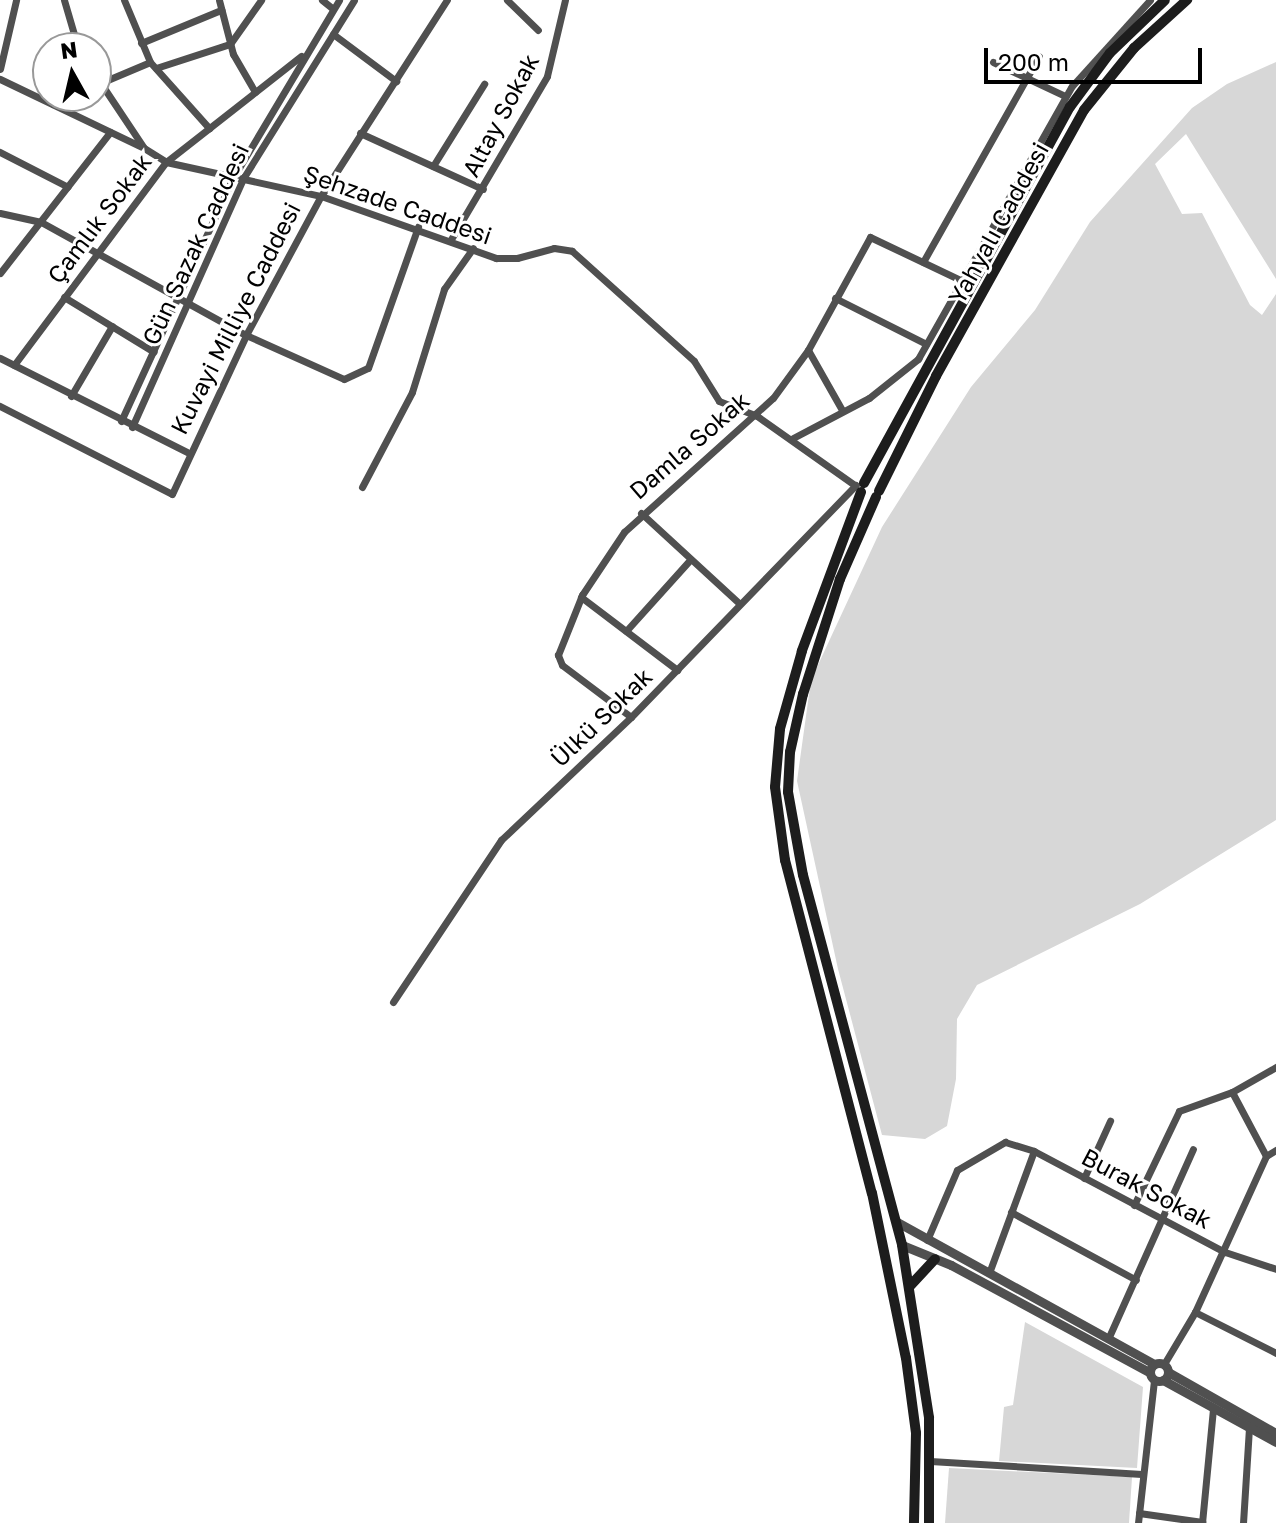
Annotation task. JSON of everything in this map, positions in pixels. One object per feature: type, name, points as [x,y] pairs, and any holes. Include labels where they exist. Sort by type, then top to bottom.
[{"type":"main road","name":"Yahyalı Caddesi","points":[[914,1523],[914,1410],[880,1225],[785,860],[775,787],[780,729],[802,651],[860,486],[966,282],[1079,93],[1110,53],[1165,0]]},
{"type":"main road","name":"Yahyalı Caddesi","points":[[929,1523],[930,1461],[902,1245],[803,875],[788,792],[792,739],[840,579],[936,376],[1084,110],[1134,48],[1187,0]]},
{"type":"main road","points":[[873,481],[878,494],[867,499],[860,486],[873,481]]},
{"type":"main road","points":[[880,1225],[897,1222]]},
{"type":"main road","points":[[884,1248],[902,1245]]},
{"type":"main road","points":[[909,1287],[935,1259]]},
{"type":"street","points":[[0,69],[16,0]]},
{"type":"street","points":[[64,0],[73,32]]},
{"type":"street","points":[[124,0],[153,65],[209,128]]},
{"type":"street","points":[[219,0],[230,44],[255,92]]},
{"type":"street","points":[[112,77],[230,44],[261,0]]},
{"type":"street","points":[[322,0],[333,9]]},
{"type":"street","name":"Gün Sazak Caddesi","points":[[121,421],[233,178],[339,0]]},
{"type":"street","name":"Gün Sazak Caddesi","points":[[132,427],[244,177],[354,0]]},
{"type":"street","name":"Kuvayi Milliye Caddesi","points":[[0,406],[172,494],[187,452],[321,196],[447,0]]},
{"type":"street","points":[[507,0],[538,30]]},
{"type":"street","name":"Altay Sokak","points":[[450,241],[547,76],[565,0]]},
{"type":"street","points":[[793,438],[869,398],[918,359],[966,282],[1065,96],[1105,44],[1150,0]]},
{"type":"street","points":[[141,43],[221,10]]},
{"type":"street","points":[[333,34],[396,81]]},
{"type":"street","name":"Çamlık Sokak","points":[[14,365],[166,162],[307,51]]},
{"type":"street","points":[[923,262],[1039,56]]},
{"type":"street","points":[[993,62],[1065,96]]},
{"type":"street","points":[[0,79],[32,94]]},
{"type":"street","points":[[433,166],[484,84]]},
{"type":"street","name":"Şehzade Caddesi","points":[[112,102],[144,148],[166,162],[321,196],[418,227],[503,259],[554,248],[572,251],[694,361],[719,401],[757,416],[860,486]]},
{"type":"street","points":[[69,112],[144,148]]},
{"type":"street","points":[[0,273],[110,132]]},
{"type":"street","points":[[360,133],[483,189]]},
{"type":"street","points":[[0,152],[68,187]]},
{"type":"street","points":[[0,213],[41,222],[246,335],[340,379],[362,374],[418,227]]},
{"type":"street","name":"Damla Sokak","points":[[631,717],[559,661],[581,597],[641,513],[757,416],[808,350],[870,237],[966,282]]},
{"type":"street","points":[[362,487],[412,392],[444,289],[473,248]]},
{"type":"street","points":[[64,297],[154,352]]},
{"type":"street","points":[[835,298],[926,344]]},
{"type":"street","points":[[71,396],[112,326]]},
{"type":"street","points":[[808,350],[842,410]]},
{"type":"street","points":[[0,358],[187,452]]},
{"type":"street","name":"Ülkü Sokak","points":[[393,1002],[501,840],[631,717],[860,486]]},
{"type":"street","points":[[641,513],[740,604]]},
{"type":"street","points":[[626,631],[690,560]]},
{"type":"street","points":[[581,597],[677,670]]},
{"type":"street","points":[[1134,1205],[1179,1111],[1232,1092],[1276,1067]]},
{"type":"street","points":[[1232,1092],[1266,1156]]},
{"type":"street","points":[[1084,1178],[1110,1121]]},
{"type":"street","name":"Burak Sokak","points":[[927,1240],[957,1170],[1000,1142],[1034,1151],[1225,1252],[1276,1269]]},
{"type":"street","points":[[1108,1339],[1164,1222],[1193,1149]]},
{"type":"street","points":[[1138,1523],[1142,1474],[1159,1372],[1195,1312],[1225,1252],[1266,1156],[1276,1150]]},
{"type":"street","points":[[989,1273],[1034,1151]]},
{"type":"street","points":[[1011,1212],[1136,1280]]},
{"type":"street","points":[[897,1222],[1108,1339],[1213,1408],[1276,1442]]},
{"type":"street","points":[[902,1245],[1276,1433]]},
{"type":"street","points":[[1195,1312],[1276,1353]]},
{"type":"street","points":[[1139,1513],[1202,1522],[1213,1408]]},
{"type":"street","points":[[1243,1523],[1249,1427]]},
{"type":"street","points":[[930,1461],[1142,1474]]},
{"type":"shaded area","points":[[1276,62],[1276,279],[1186,134],[1155,164],[1182,214],[1202,213],[1250,305],[1262,315],[1276,294],[1276,820],[1140,904],[977,985],[957,1019],[956,1079],[947,1126],[925,1139],[882,1135],[838,969],[797,781],[811,680],[882,527],[971,387],[1035,310],[1090,222],[1192,108],[1227,84]]},
{"type":"shaded area","points":[[1025,1322],[1143,1387],[1137,1468],[999,1461],[1004,1407],[1013,1405]]},
{"type":"shaded area","points":[[949,1468],[1132,1477],[1129,1523],[945,1523]]}]
